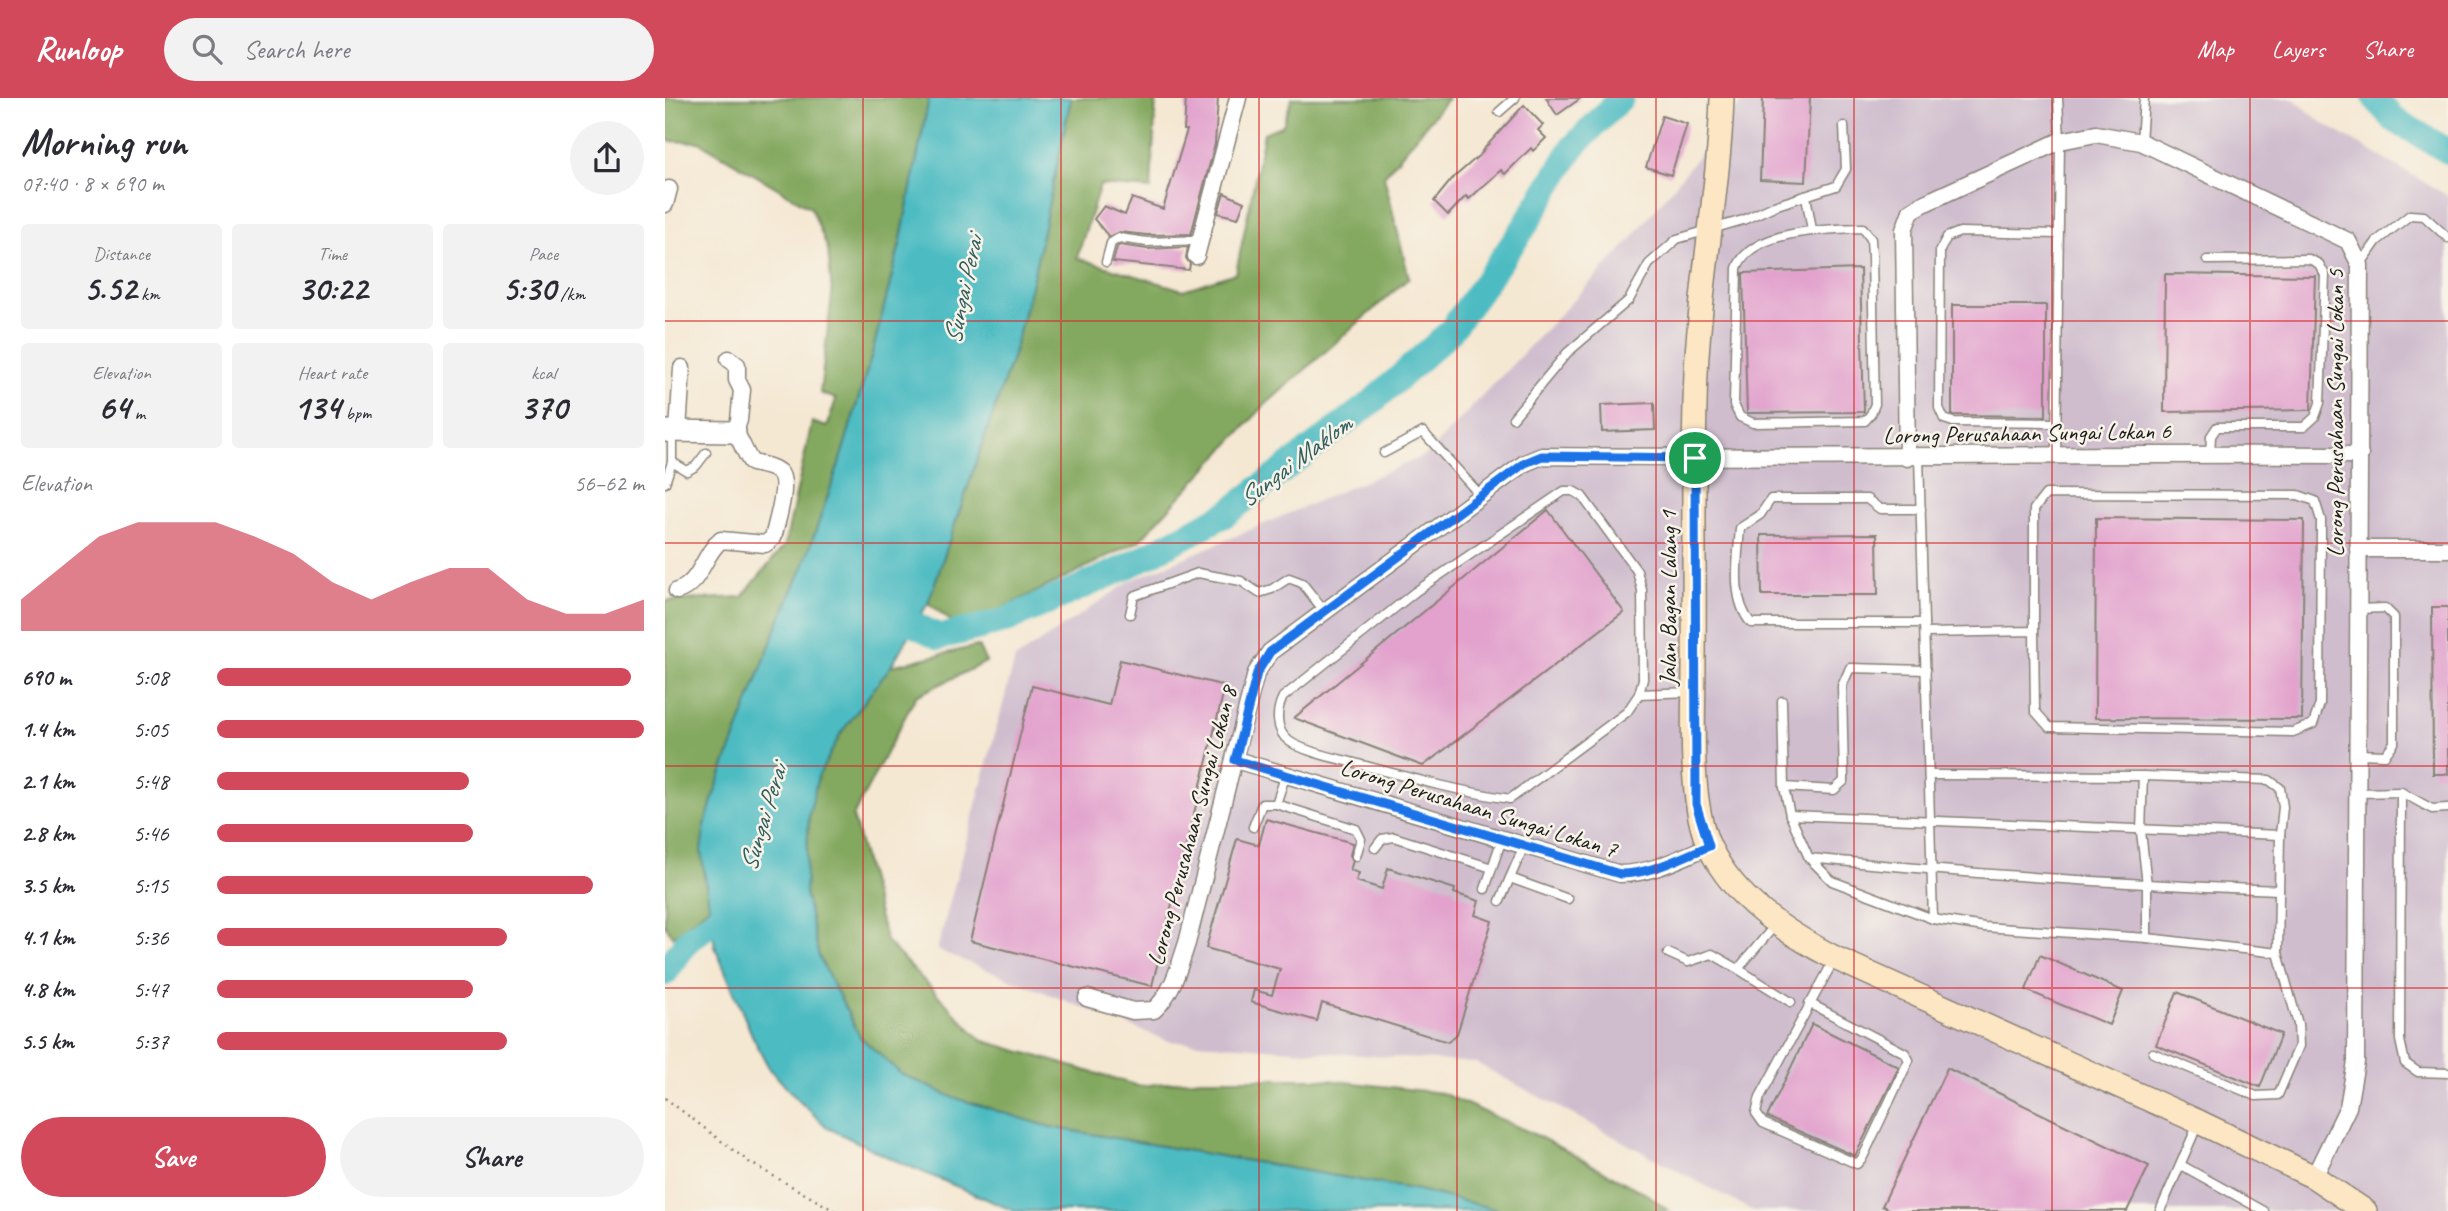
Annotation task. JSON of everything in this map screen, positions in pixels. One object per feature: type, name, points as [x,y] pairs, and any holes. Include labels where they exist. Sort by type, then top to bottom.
[{"type":"main road","name":"Jalan Bagan Lalang 1","points":[[1722,98],[1696,372],[1694,692],[1696,804],[1709,846],[1728,880],[1776,924],[1835,958],[2199,1122],[2314,1177],[2365,1211]]},
{"type":"street","points":[[1199,248],[1238,98]]},
{"type":"street","name":"Lorong Perusahaan Sungai Lokan 5","points":[[1913,458],[1904,230],[1911,211],[2060,141],[2096,134],[2141,142],[2348,241],[2360,265],[2357,1062],[2348,1107],[2314,1177]]},
{"type":"street","points":[[677,591],[683,589],[705,566],[712,547],[721,540],[765,544],[773,538],[783,478],[779,471],[752,463],[735,432],[739,420],[741,390],[737,380],[737,365],[729,359]]},
{"type":"street","points":[[682,368],[672,431],[735,432]]},
{"type":"street","name":"Lorong Perusahaan Sungai Lokan 6","points":[[1695,458],[2360,455]]},
{"type":"street","name":"Lorong Perusahaan Sungai Lokan 8","points":[[1087,998],[1144,1012],[1154,1010],[1163,1002],[1175,980],[1257,673],[1270,652],[1525,463],[1542,456],[1695,458]]},
{"type":"street","points":[[2358,550],[2448,549]]},
{"type":"street","name":"Lorong Perusahaan Sungai Lokan 7","points":[[1235,760],[1620,874],[1635,874],[1709,846]]},
{"type":"lane","points":[[1499,112],[1515,98]]},
{"type":"lane","points":[[2056,456],[2060,141],[2058,98]]},
{"type":"lane","points":[[2141,142],[2144,98]]},
{"type":"lane","points":[[1513,418],[1567,353],[1629,300],[1649,264],[1677,239],[1836,186],[1846,169],[1844,126]]},
{"type":"lane","points":[[1806,196],[1812,230]]},
{"type":"lane","points":[[2360,265],[2377,241],[2410,215],[2424,216],[2448,238]]},
{"type":"lane","points":[[1863,228],[1871,239],[1875,404],[1865,421],[1753,423],[1740,417],[1734,405],[1737,268],[1745,255],[1766,241],[1812,230],[1863,228]]},
{"type":"lane","points":[[2057,423],[1953,422],[1944,419],[1939,408],[1939,394],[1940,250],[1947,237],[1960,232],[2058,234]]},
{"type":"lane","points":[[1106,262],[1111,243],[1119,238],[1199,248]]},
{"type":"lane","points":[[2207,260],[2309,258],[2319,264],[2325,275],[2320,403],[2315,417],[2304,427],[2217,427],[2211,436],[2210,454]]},
{"type":"lane","points":[[665,483],[672,463],[672,431]]},
{"type":"lane","points":[[1384,453],[1423,432],[1481,496]]},
{"type":"lane","points":[[672,463],[687,471],[697,466],[706,453]]},
{"type":"lane","points":[[1913,458],[1921,509],[1933,919]]},
{"type":"lane","points":[[1564,491],[1573,491],[1582,496],[1637,571],[1642,590],[1643,612],[1643,678],[1639,694],[1627,712],[1510,799],[1467,792],[1322,755],[1288,741],[1279,725],[1278,707],[1283,697],[1415,592],[1564,491]]},
{"type":"lane","points":[[2046,494],[2298,495],[2315,502],[2321,520],[2320,704],[2313,724],[2293,732],[2049,727],[2035,711],[2034,631],[2034,509],[2046,494]]},
{"type":"lane","points":[[1921,509],[1880,509],[1867,499],[1771,499],[1761,515],[1740,528],[1738,592],[1742,613],[1751,623],[1924,623]]},
{"type":"lane","points":[[1130,614],[1134,596],[1198,573],[1241,581],[1259,593],[1272,589],[1289,578],[1301,583],[1325,612]]},
{"type":"lane","points":[[2357,609],[2385,608],[2394,617],[2394,743],[2385,755],[2358,754]]},
{"type":"lane","points":[[1925,633],[2034,631]]},
{"type":"lane","points":[[1784,787],[1835,790],[1844,781],[1842,686],[1850,668],[1926,670]]},
{"type":"lane","points":[[1639,694],[1694,692]]},
{"type":"lane","points":[[1782,701],[1784,787],[1790,815],[1809,858],[1832,881],[1933,919],[1984,927],[2147,938],[2279,953]]},
{"type":"lane","points":[[1276,804],[1286,774]]},
{"type":"lane","points":[[1929,775],[2143,776],[2269,780],[2280,788],[2283,807],[2280,835],[2279,953],[2298,1024],[2299,1046],[2277,1096],[2256,1096],[2153,1053]]},
{"type":"lane","points":[[2143,776],[2141,831],[2147,885],[2147,938]]},
{"type":"lane","points":[[2358,793],[2401,792],[2432,808],[2448,808]]},
{"type":"lane","points":[[2401,792],[2400,1040],[2405,1063],[2418,1072],[2448,1073]]},
{"type":"lane","points":[[1253,827],[1262,804],[1276,804],[1356,830],[1361,839],[1356,856]]},
{"type":"lane","points":[[1790,815],[2280,835]]},
{"type":"lane","points":[[1375,848],[1382,839],[1394,837],[1492,868]]},
{"type":"lane","points":[[1485,889],[1502,839]]},
{"type":"lane","points":[[1500,901],[1524,846]]},
{"type":"lane","points":[[1809,858],[1932,871],[2147,885],[2279,890]]},
{"type":"lane","points":[[1510,877],[1568,899]]},
{"type":"lane","points":[[1738,970],[1776,924]]},
{"type":"lane","points":[[1668,953],[1688,962],[1712,954],[1791,1002]]},
{"type":"lane","points":[[1809,1003],[1905,1053],[1909,1060],[1863,1157],[1857,1164],[1763,1123],[1756,1113],[1761,1097],[1809,1003],[1835,958]]},
{"type":"lane","points":[[2160,1211],[2199,1122]]},
{"type":"lane","points":[[2181,1165],[2264,1211]]},
{"type":"path","points":[[665,1098],[757,1167],[835,1211]]},
{"type":"shaded area","points":[[1745,98],[2293,98],[2321,122],[2448,196],[2448,1211],[1753,1211],[1476,1063],[1168,1041],[937,950],[1015,659],[1130,581],[1426,455],[1629,242]]},
{"type":"green space","points":[[665,98],[929,98],[900,244],[872,354],[838,467],[803,567],[778,624],[714,794],[705,825],[704,875],[710,906],[673,937],[665,925],[665,601],[742,597],[785,545],[812,422],[827,427],[836,399],[820,393],[832,295],[828,249],[811,208],[699,142],[665,141]]},
{"type":"green space","points":[[1071,98],[1156,98],[1151,189],[1100,185],[1077,258],[1183,290],[1236,273],[1264,133],[1283,125],[1292,98],[1448,98],[1384,176],[1409,278],[1265,405],[1139,541],[989,615],[952,622],[928,603],[1014,352],[1033,278]]},
{"type":"green space","points":[[978,646],[986,662],[916,696],[853,816],[886,941],[981,1040],[1139,1086],[1202,1079],[1319,1079],[1442,1093],[1538,1136],[1648,1195],[1669,1211],[1503,1211],[1418,1190],[1050,1127],[952,1097],[901,1074],[860,1037],[819,957],[805,892],[809,815],[818,776],[841,733],[891,666]]},
{"type":"water","name":"Sungai Perai","points":[[929,98],[1071,98],[1033,278],[1014,352],[928,603],[891,666],[841,733],[818,777],[809,815],[805,892],[819,957],[860,1037],[901,1074],[952,1097],[1050,1127],[1418,1190],[1503,1211],[1014,1211],[890,1158],[828,1128],[769,1068],[715,947],[701,850],[705,825],[714,794],[778,624],[803,567],[838,467],[872,354],[900,244]]},
{"type":"building","points":[[1186,98],[1218,98],[1215,144],[1191,234],[1147,235],[1120,232],[1109,237],[1094,219],[1104,206],[1125,215],[1132,198],[1163,209],[1187,130],[1184,130]]},
{"type":"building","points":[[1546,98],[1581,98],[1557,115]]},
{"type":"building","points":[[1763,98],[1810,98],[1806,182],[1760,180]]},
{"type":"building","points":[[1524,105],[1543,125],[1538,130],[1546,138],[1533,151],[1531,148],[1505,174],[1501,170],[1469,199],[1466,196],[1448,215],[1434,201],[1452,179],[1483,152]]},
{"type":"building","points":[[1662,116],[1687,124],[1671,175],[1646,167]]},
{"type":"building","points":[[1224,193],[1244,202],[1238,218],[1218,213]]},
{"type":"building","points":[[1120,245],[1147,249],[1188,247],[1186,258],[1190,264],[1189,270],[1113,262]]},
{"type":"building","points":[[1860,269],[1864,412],[1747,413],[1743,273]]},
{"type":"building","points":[[2165,274],[2315,276],[2311,410],[2164,412]]},
{"type":"building","points":[[1952,305],[2046,305],[2046,416],[1952,415]]},
{"type":"building","points":[[1654,403],[1655,430],[1602,432],[1601,405]]},
{"type":"building","points":[[1548,510],[1624,612],[1423,766],[1294,718]]},
{"type":"building","points":[[2096,518],[2304,520],[2302,719],[2095,718]]},
{"type":"building","points":[[1877,534],[1878,595],[1762,595],[1761,535]]},
{"type":"building","points":[[2432,607],[2448,607],[2448,774],[2433,774]]},
{"type":"building","points":[[1120,660],[1225,686],[1152,986],[970,941],[1032,686],[1109,705]]},
{"type":"building","points":[[1266,819],[1353,843],[1350,870],[1359,873],[1356,881],[1382,889],[1388,868],[1455,889],[1454,893],[1479,901],[1475,915],[1492,921],[1457,1034],[1448,1042],[1322,1003],[1317,1021],[1251,1002],[1254,990],[1272,995],[1280,969],[1206,948],[1237,839],[1259,845]]},
{"type":"building","points":[[2040,955],[2123,991],[2109,1025],[2026,990]]},
{"type":"building","points":[[2177,992],[2281,1034],[2260,1087],[2156,1045]]},
{"type":"building","points":[[1812,1024],[1899,1067],[1855,1156],[1767,1117]]},
{"type":"building","points":[[1947,1068],[2149,1166],[2127,1211],[1893,1211],[1882,1206]]},
{"type":"waterway","name":"Sungai Maklom","points":[[889,604],[915,625],[940,637],[1004,621],[1122,569],[1226,514],[1372,402],[1450,332],[1523,229],[1573,147],[1621,98]]},
{"type":"waterway","name":"Sungai Maklom","points":[[2375,98],[2393,119],[2448,151]]},
{"type":"waterway","points":[[665,973],[688,940],[739,902]]},
{"type":"route","points":[[1542,456],[1695,458],[1696,804],[1709,846],[1652,869],[1635,874],[1620,874],[1235,760],[1257,673],[1270,652],[1525,463],[1542,456]]}]
